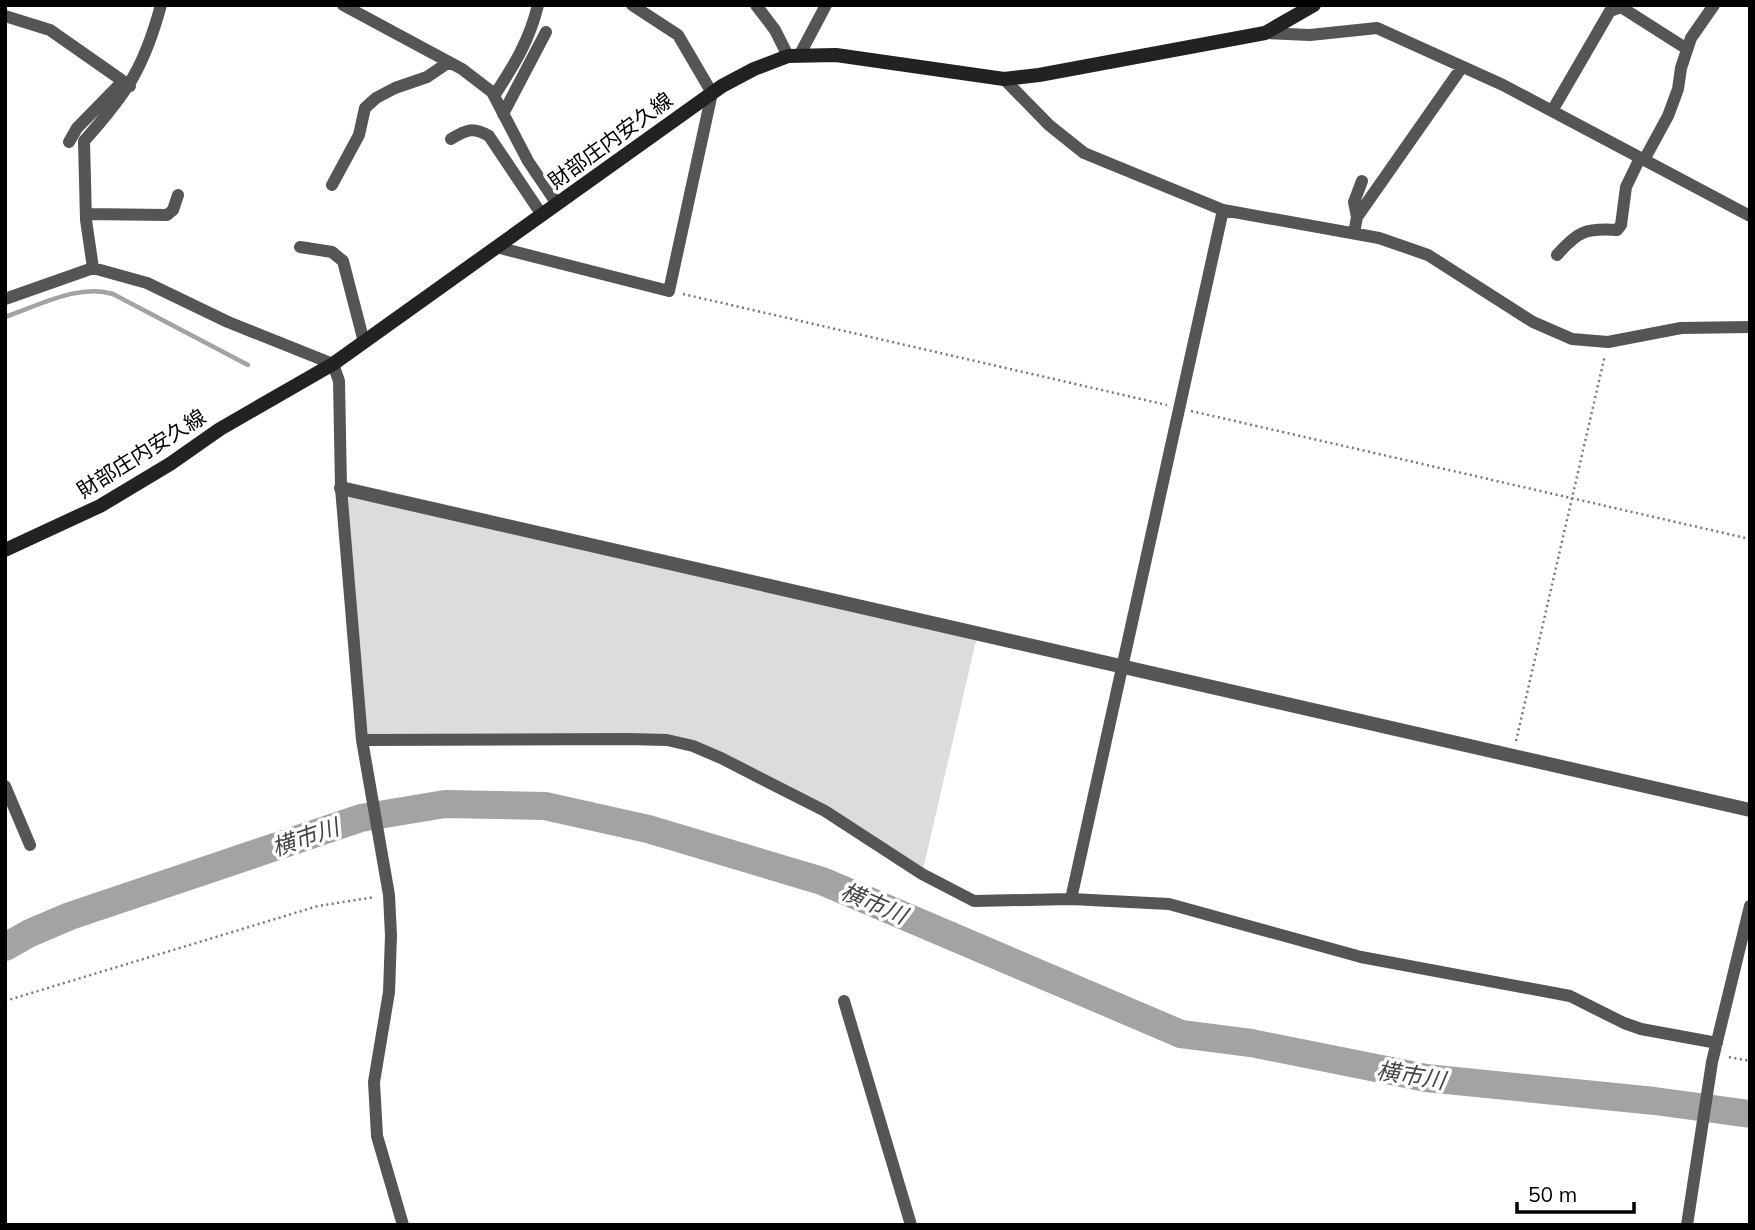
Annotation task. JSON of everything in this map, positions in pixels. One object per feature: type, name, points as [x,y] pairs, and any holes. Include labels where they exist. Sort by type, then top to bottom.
[{"type":"main road","name":"財部庄内安久線","points":[[5,550],[100,506],[170,464],[219,429],[333,364],[712,93],[754,69],[793,56],[836,55],[1004,79],[1039,75],[1265,33],[1314,5]]},
{"type":"street","points":[[93,268],[86,214],[84,141],[119,102],[126,83],[152,40],[161,5]]},
{"type":"street","points":[[494,96],[521,56],[538,5]]},
{"type":"street","points":[[496,247],[669,290],[712,93],[678,35],[632,5]]},
{"type":"street","points":[[756,5],[793,56],[826,5]]},
{"type":"street","points":[[1558,255],[1571,239],[1584,230],[1617,230],[1621,226],[1626,187],[1668,116],[1691,38],[1714,5]]},
{"type":"street","points":[[349,7],[449,62],[494,96],[528,161],[557,204]]},
{"type":"street","points":[[1552,111],[1613,7],[1687,49]]},
{"type":"street","points":[[5,16],[50,30],[126,83]]},
{"type":"street","points":[[1265,33],[1310,35],[1377,28],[1552,111],[1750,216]]},
{"type":"street","points":[[503,114],[546,32]]},
{"type":"street","points":[[332,185],[359,135],[365,108],[376,98],[427,77],[449,62]]},
{"type":"street","points":[[1357,217],[1462,66]]},
{"type":"street","points":[[1004,79],[1049,125],[1084,153],[1223,209],[1379,238],[1427,255],[1533,323],[1572,339],[1608,342],[1681,328],[1750,327]]},
{"type":"street","points":[[69,142],[77,128],[126,83]]},
{"type":"street","points":[[452,139],[465,130],[477,129],[489,136],[542,215]]},
{"type":"street","points":[[1354,233],[1357,217],[1354,202],[1362,181]]},
{"type":"street","points":[[86,214],[167,215],[173,209],[178,195]]},
{"type":"street","points":[[1071,899],[1223,209]]},
{"type":"street","points":[[300,247],[332,252],[343,261],[364,342]]},
{"type":"street","points":[[5,299],[93,268],[147,283],[228,322],[333,364],[339,381],[341,488],[362,740],[389,895],[389,992],[374,1082],[377,1136],[403,1225]]},
{"type":"street","points":[[341,488],[1750,810]]},
{"type":"street","points":[[362,740],[628,738],[667,740],[694,746],[825,811],[922,874],[974,901],[1071,899],[1169,904],[1361,957],[1570,996],[1624,1023],[1714,1053]]},
{"type":"street","points":[[5,786],[30,845]]},
{"type":"street","points":[[1687,1225],[1714,1053],[1750,906]]},
{"type":"street","points":[[844,1001],[911,1225]]},
{"type":"path","points":[[669,290],[1750,539]]},
{"type":"path","points":[[1512,755],[1608,342]]},
{"type":"path","points":[[5,1001],[318,906],[389,895]]},
{"type":"path","points":[[1714,1053],[1750,1061]]},
{"type":"shaded area","points":[[341,488],[978,632],[922,874],[825,811],[693,746],[362,740]]},
{"type":"waterway","points":[[5,317],[59,297],[100,291],[113,294],[248,365]]},
{"type":"waterway","name":"横市川","points":[[5,947],[70,916],[361,818],[445,804],[545,806],[648,829],[822,881],[1181,1034],[1251,1043],[1426,1078],[1655,1101],[1750,1114]]}]
